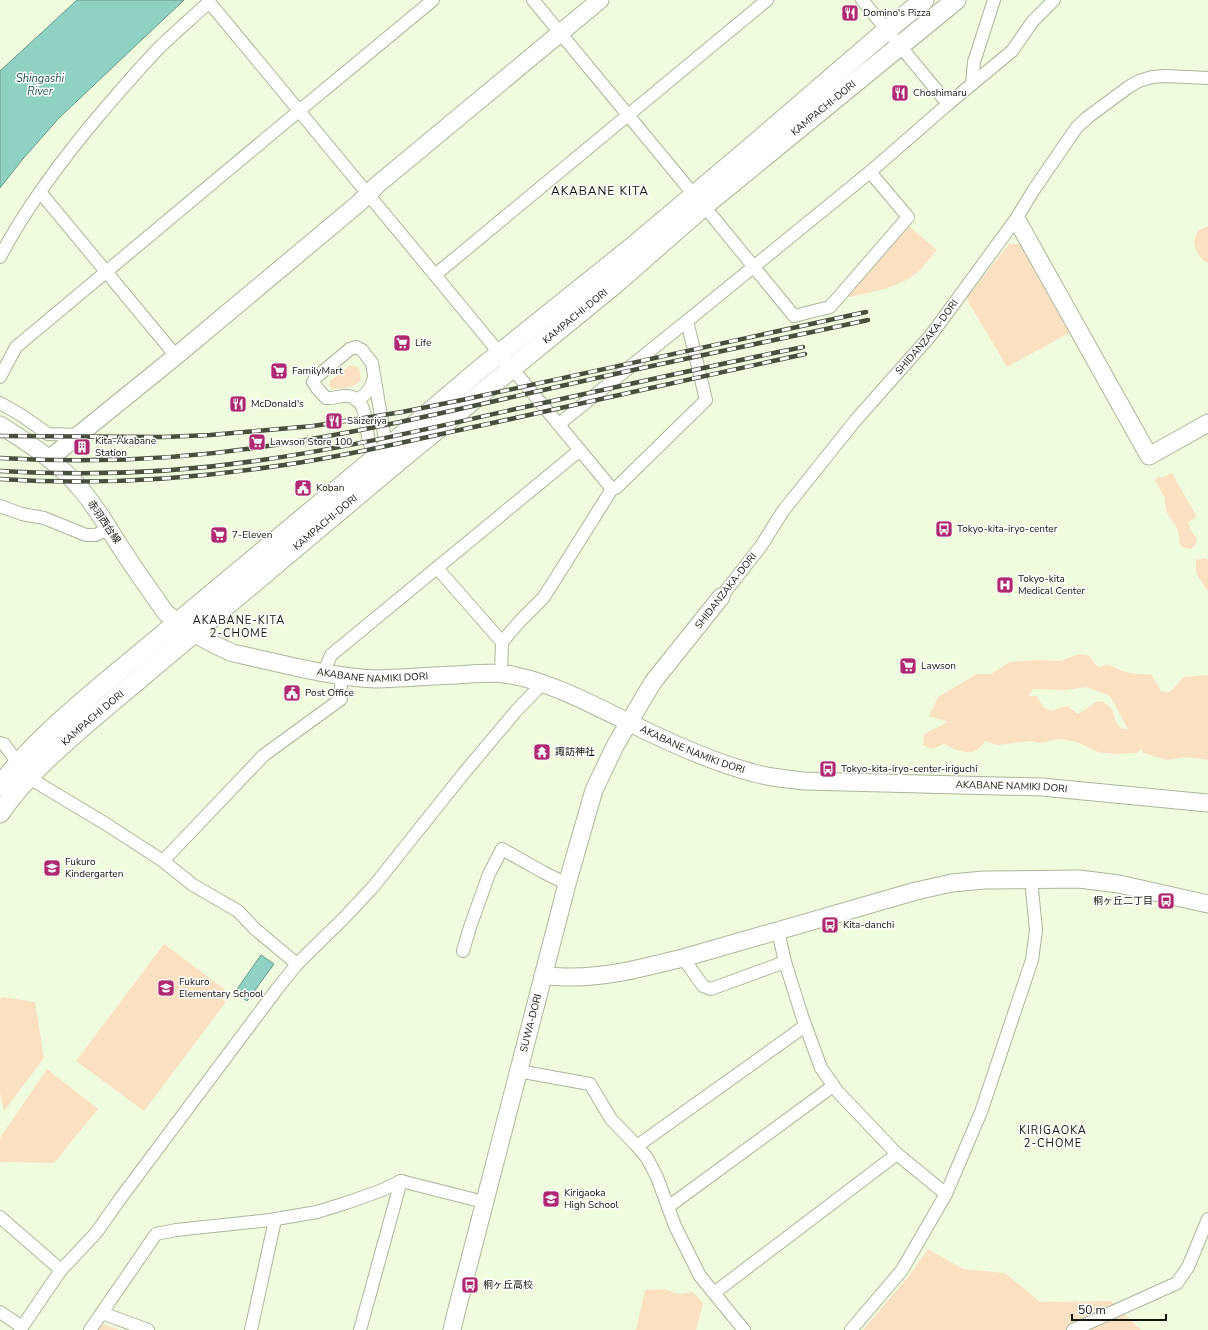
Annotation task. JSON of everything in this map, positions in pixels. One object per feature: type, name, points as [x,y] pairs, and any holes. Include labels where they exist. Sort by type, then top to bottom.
[{"type":"main road","name":"KAMPACHI-DORI","points":[[699,200],[887,30],[924,0]]},
{"type":"main road","name":"KAMPACHI-DORI","points":[[177,622],[505,361],[631,248],[699,200],[900,46],[956,0]]},
{"type":"main road","name":"KAMPACHI-DORI","points":[[194,632],[233,601],[385,458]]},
{"type":"main road","name":"KAMPACHI DORI","points":[[0,813],[24,770],[58,722],[177,622]]},
{"type":"main road","name":"KAMPACHI DORI","points":[[0,786],[65,741],[194,632]]},
{"type":"street","points":[[0,376],[16,347],[433,0]]},
{"type":"street","points":[[533,0],[794,316],[830,307],[908,217],[870,172]]},
{"type":"street","points":[[49,458],[176,356],[368,195],[377,185],[600,0]]},
{"type":"street","points":[[435,276],[767,0]]},
{"type":"street","points":[[862,0],[948,104]]},
{"type":"street","points":[[972,84],[974,62],[994,0]]},
{"type":"street","points":[[559,424],[870,172],[1012,50],[1033,21],[1054,0]]},
{"type":"street","points":[[0,257],[40,192],[72,148],[125,85],[162,46],[209,2],[300,110],[368,195],[389,218],[435,276],[612,489]]},
{"type":"street","name":"SHIDANZAKA-DORI","points":[[629,723],[653,682],[761,546],[783,511],[855,421],[931,335],[1017,221],[1033,191],[1077,127],[1088,117],[1138,81],[1152,77],[1165,76],[1208,78]]},
{"type":"street","points":[[40,192],[176,356]]},
{"type":"street","points":[[1017,221],[1149,456],[1208,423]]},
{"type":"street","points":[[501,673],[502,642],[544,597],[612,489],[616,488],[706,400],[687,321]]},
{"type":"street","points":[[356,347],[362,350],[372,363],[375,375],[385,458],[370,444],[362,406],[356,400],[347,396],[326,398],[313,382],[350,349],[356,347]]},
{"type":"street","points":[[356,400],[367,392],[375,375]]},
{"type":"street","points":[[0,403],[21,415],[48,434],[79,435]]},
{"type":"street","name":"赤羽西台線","points":[[0,425],[49,458],[79,487],[109,528],[165,612],[177,622],[194,632]]},
{"type":"street","points":[[324,672],[331,654],[580,450]]},
{"type":"street","points":[[0,506],[22,514],[44,518],[86,535],[96,535],[109,528]]},
{"type":"street","points":[[437,568],[502,642]]},
{"type":"street","name":"AKABANE NAMIKI DORI","points":[[194,632],[233,654],[341,676],[376,679],[482,673],[515,675],[586,702],[710,759],[754,773],[777,778],[805,781],[1042,787],[1208,803]]},
{"type":"street","points":[[163,861],[264,756],[341,699],[341,676]]},
{"type":"street","points":[[0,1312],[21,1328],[62,1270],[96,1233],[247,1028],[297,964],[344,918],[372,887],[464,772],[516,711],[542,684]]},
{"type":"street","name":"SUWA-DORI","points":[[452,1330],[567,884],[594,790],[615,746],[629,723]]},
{"type":"street","points":[[0,743],[4,744],[24,770],[39,784],[106,824],[163,861],[193,885],[238,910],[254,928],[297,964]]},
{"type":"street","points":[[463,951],[470,926],[489,874],[502,849],[567,884]]},
{"type":"street","points":[[851,1330],[902,1270],[946,1194],[986,1099],[1032,960],[1036,930],[1031,879]]},
{"type":"street","points":[[543,976],[597,976],[625,972],[683,958],[940,885],[952,883],[984,880],[1079,879],[1119,884],[1208,904]]},
{"type":"street","points":[[778,931],[784,962],[805,1026],[821,1068],[833,1086],[897,1154],[946,1194]]},
{"type":"street","points":[[683,958],[703,986],[712,989],[784,962]]},
{"type":"street","points":[[637,1146],[805,1026]]},
{"type":"street","points":[[518,1071],[590,1084],[611,1119],[647,1158],[657,1177],[675,1226],[700,1276],[744,1330]]},
{"type":"street","points":[[668,1207],[833,1086]]},
{"type":"street","points":[[714,1293],[897,1154]]},
{"type":"street","points":[[90,1330],[156,1234],[176,1230],[275,1220],[317,1212],[380,1191],[401,1181],[484,1202]]},
{"type":"street","points":[[360,1330],[401,1181]]},
{"type":"street","points":[[0,1217],[62,1270]]},
{"type":"street","points":[[1072,1330],[1177,1283],[1188,1267],[1208,1219]]},
{"type":"street","points":[[252,1330],[275,1220]]},
{"type":"street","points":[[102,1313],[148,1330]]},
{"type":"shaded area","points":[[909,226],[937,250],[925,265],[910,278],[894,286],[849,297],[847,294]]},
{"type":"shaded area","points":[[1208,226],[1208,263],[1198,254],[1194,241],[1198,232]]},
{"type":"shaded area","points":[[1009,244],[1023,244],[1071,332],[1007,367],[966,298]]},
{"type":"shaded area","points":[[350,365],[359,368],[361,375],[358,383],[350,387],[331,388],[329,385],[330,381]]},
{"type":"shaded area","points":[[1172,473],[1197,517],[1188,522],[1191,531],[1197,539],[1195,546],[1191,549],[1182,547],[1179,542],[1179,532],[1168,515],[1164,497],[1155,480],[1159,476],[1161,478]]},
{"type":"shaded area","points":[[1205,558],[1208,560],[1208,592],[1196,573],[1196,560]]},
{"type":"shaded area","points":[[1079,654],[1090,656],[1096,665],[1100,667],[1107,664],[1128,672],[1151,674],[1161,691],[1170,692],[1184,677],[1208,675],[1208,760],[1187,757],[1166,760],[1144,753],[1141,749],[1137,753],[1115,754],[1098,752],[1077,742],[1060,739],[1041,743],[1030,741],[997,745],[986,741],[973,752],[956,750],[944,744],[932,749],[923,745],[924,734],[948,722],[929,716],[938,697],[977,674],[991,674],[1010,662],[1039,660],[1060,661]],"holes":[[[1087,687],[1110,696],[1128,729],[1124,729],[1119,726],[1111,709],[1102,701],[1096,702],[1078,714],[1067,706],[1051,711],[1043,707],[1037,696],[1029,696],[1033,689],[1064,690]]]},
{"type":"shaded area","points":[[164,944],[227,991],[221,998],[226,1002],[144,1111],[76,1061]]},
{"type":"shaded area","points":[[2,997],[35,1002],[44,1058],[4,1111],[0,1093],[0,999]]},
{"type":"shaded area","points":[[47,1069],[98,1109],[54,1163],[0,1162],[0,1138]]},
{"type":"shaded area","points":[[928,1249],[963,1269],[1005,1273],[1040,1302],[1111,1301],[1141,1330],[863,1330],[911,1273]]},
{"type":"shaded area","points":[[665,1289],[678,1294],[693,1292],[703,1303],[696,1330],[636,1330],[645,1290]]},
{"type":"shaded area","points":[[103,1324],[120,1330],[98,1330]]},
{"type":"water","name":"Shingashi River","points":[[77,0],[184,0],[59,118],[22,160],[0,188],[0,71]]},
{"type":"water","points":[[261,955],[274,964],[247,1001],[235,992]]},
{"type":"railway","points":[[0,436],[164,437],[210,435],[313,426],[402,412],[462,400],[866,312]]},
{"type":"railway","points":[[0,458],[65,460],[164,458],[261,447],[334,435],[407,420],[631,370],[868,320]]},
{"type":"railway","points":[[0,471],[66,473],[164,471],[262,460],[386,438],[803,347]]},
{"type":"railway","points":[[0,479],[34,481],[135,480],[203,475],[298,463],[407,442],[805,354]]},
{"type":"place","name":"Domino's Pizza","points":[[850,13]]},
{"type":"place","name":"Choshimaru","points":[[900,93]]},
{"type":"place","name":"Life","points":[[402,343]]},
{"type":"place","name":"FamilyMart","points":[[279,371]]},
{"type":"place","name":"McDonald's","points":[[238,404]]},
{"type":"place","name":"Saizeriya","points":[[334,421]]},
{"type":"place","name":"Lawson Store 100","points":[[257,442]]},
{"type":"place","name":"Kita-Akabane Station","points":[[82,447]]},
{"type":"place","name":"Koban","points":[[303,488]]},
{"type":"place","name":"Tokyo-kita-iryo-center","points":[[944,529]]},
{"type":"place","name":"7-Eleven","points":[[219,535]]},
{"type":"place","name":"Tokyo-kita Medical Center","points":[[1005,585]]},
{"type":"place","name":"Lawson","points":[[908,666]]},
{"type":"place","name":"Post Office","points":[[292,693]]},
{"type":"place","name":"諏訪神社","points":[[542,752]]},
{"type":"place","name":"Tokyo-kita-iryo-center-iriguchi","points":[[828,769]]},
{"type":"place","name":"Fukuro Kindergarten","points":[[52,868]]},
{"type":"place","name":"桐ヶ丘二丁目","points":[[1166,901]]},
{"type":"place","name":"Kita-danchi","points":[[830,925]]},
{"type":"place","name":"Fukuro Elementary School","points":[[166,988]]},
{"type":"place","name":"Kirigaoka High School","points":[[551,1199]]},
{"type":"place","name":"桐ヶ丘高校","points":[[470,1285]]},
{"type":"district","name":"AKABANE KITA","points":[[600,191]]},
{"type":"district","name":"AKABANE-KITA 2-CHOME","points":[[239,626]]},
{"type":"district","name":"KIRIGAOKA 2-CHOME","points":[[1053,1136]]}]
